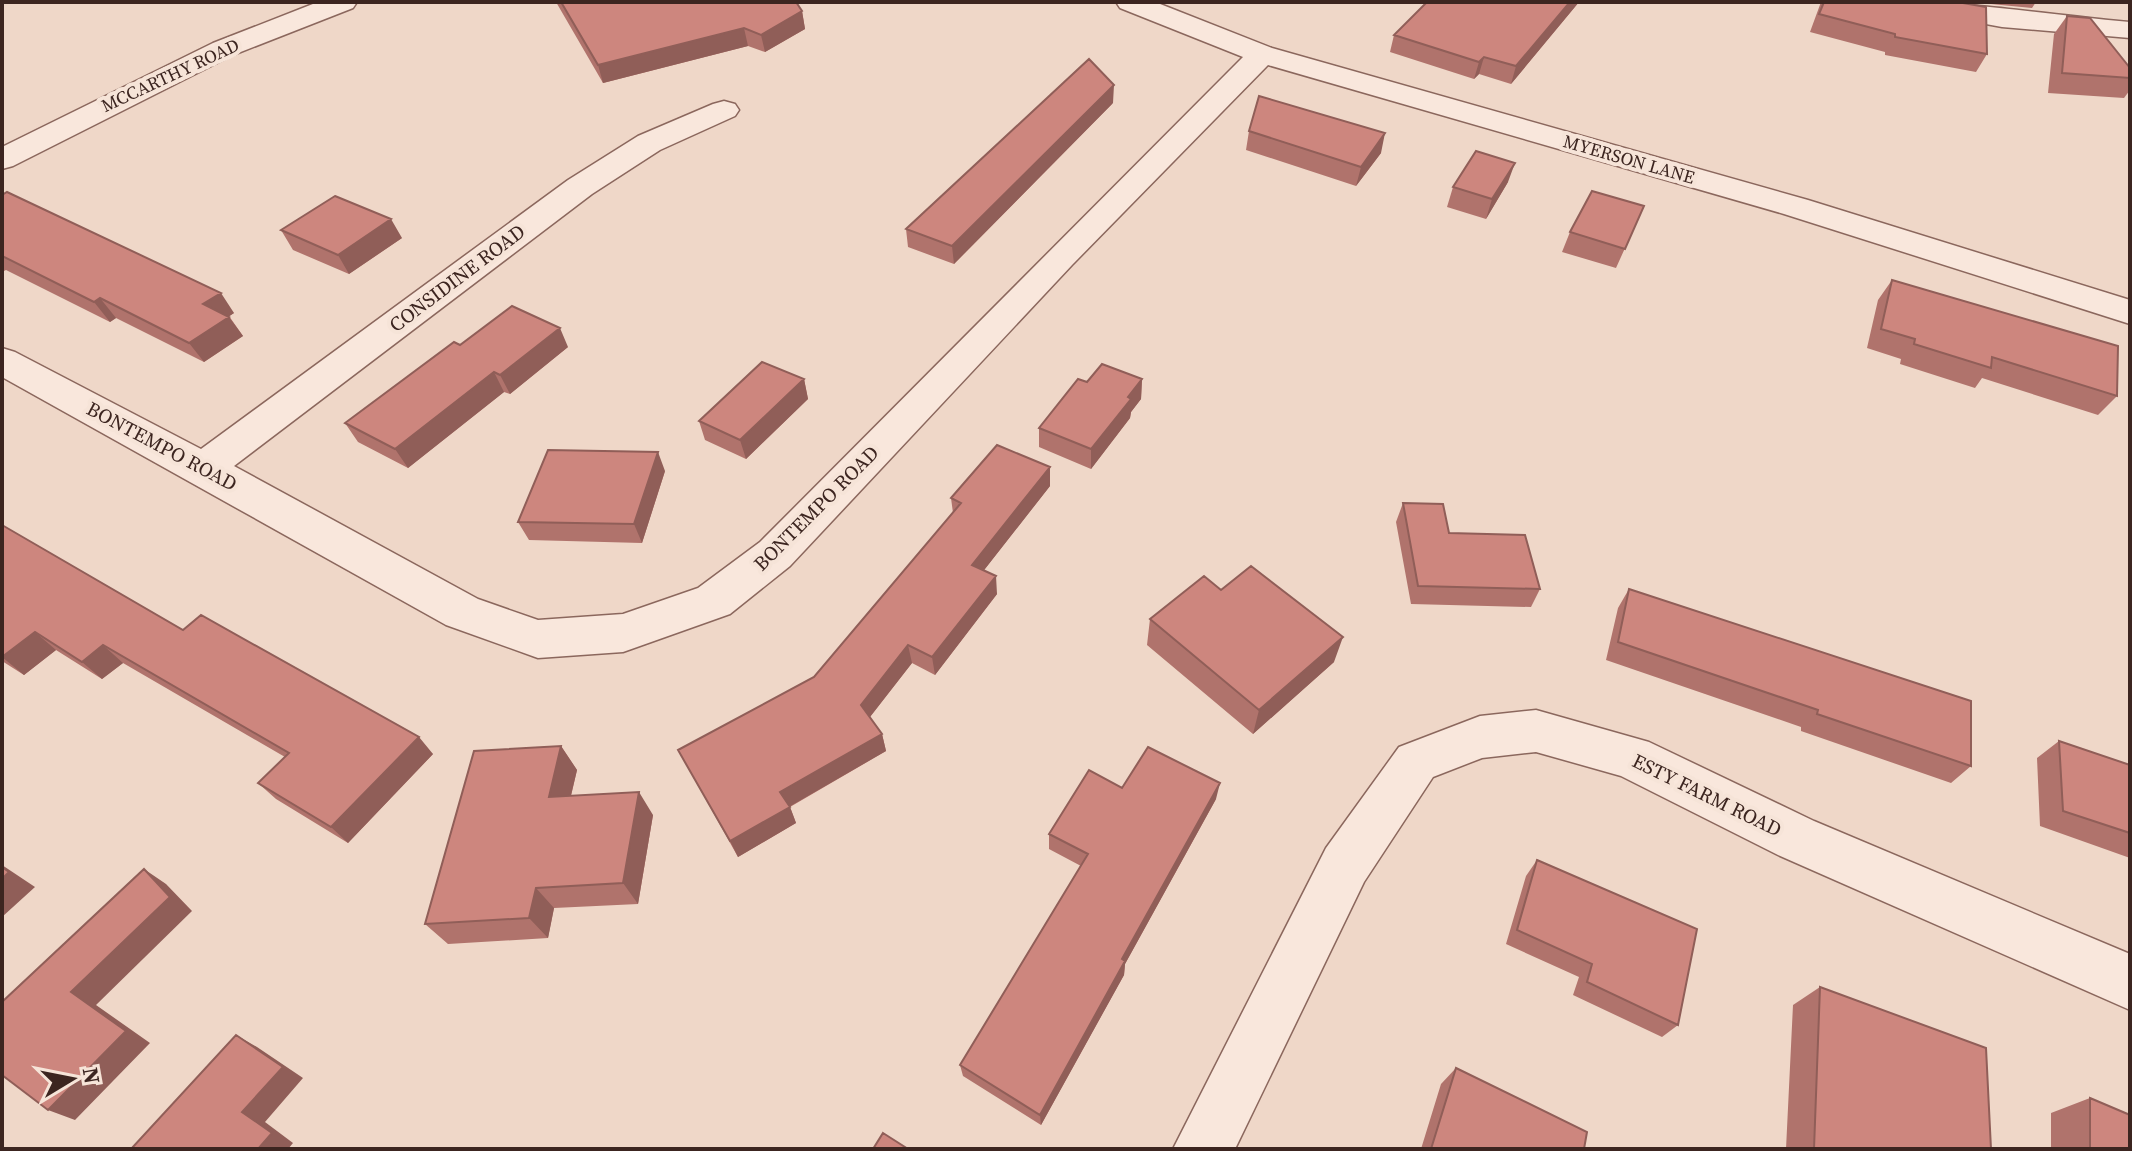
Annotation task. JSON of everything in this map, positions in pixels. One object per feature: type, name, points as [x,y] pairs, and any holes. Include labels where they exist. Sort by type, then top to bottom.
[{"type":"street","name":"MCCARTHY ROAD","points":[[2,159],[223,49],[343,2]]},
{"type":"street","name":"MYERSON LANE","points":[[1130,2],[1262,54],[1796,207],[2130,312]]},
{"type":"street","points":[[1910,2],[2002,19],[2130,30]]},
{"type":"street","name":"BONTEMPO ROAD","points":[[2,361],[462,612],[538,639],[623,633],[714,601],[775,554],[1060,257],[1262,54]]},
{"type":"street","name":"CONSIDINE ROAD","points":[[203,468],[580,187],[649,143],[724,110]]},
{"type":"street","name":"ESTY FARM ROAD","points":[[1203,1149],[1345,865],[1416,762],[1480,737],[1536,731],[1632,757],[1796,838],[2130,982]]},
{"type":"building","points":[[561,2],[796,2],[802,11],[761,35],[744,28],[598,65]]},
{"type":"building","points":[[1427,2],[1570,2],[1516,66],[1484,57],[1479,62],[1394,35]]},
{"type":"building","points":[[1824,2],[1957,2],[1986,7],[1987,54],[1895,37],[1895,34],[1819,14]]},
{"type":"building","points":[[2067,16],[2090,18],[2130,68],[2130,78],[2062,73]]},
{"type":"building","points":[[1089,59],[1114,85],[952,246],[906,229]]},
{"type":"building","points":[[1259,96],[1385,133],[1361,167],[1249,131]]},
{"type":"building","points":[[1476,151],[1515,163],[1492,199],[1453,187]]},
{"type":"building","points":[[1592,191],[1644,206],[1625,249],[1570,232]]},
{"type":"building","points":[[7,192],[221,293],[203,304],[229,317],[189,343],[100,298],[94,302],[2,256],[2,195]]},
{"type":"building","points":[[335,196],[391,219],[338,255],[281,230]]},
{"type":"building","points":[[1892,280],[2118,346],[2117,396],[1992,357],[1991,368],[1914,344],[1915,339],[1881,329]]},
{"type":"building","points":[[512,306],[560,328],[500,375],[494,372],[395,449],[345,423],[454,342],[460,345]]},
{"type":"building","points":[[762,362],[804,379],[740,440],[699,421]]},
{"type":"building","points":[[1102,364],[1142,379],[1128,397],[1131,399],[1091,449],[1039,428],[1078,379],[1087,382]]},
{"type":"building","points":[[997,445],[1050,467],[972,565],[996,576],[932,657],[908,645],[861,705],[882,734],[780,792],[790,807],[730,841],[678,750],[814,677],[961,503],[951,498]]},
{"type":"building","points":[[548,450],[658,452],[634,524],[518,522]]},
{"type":"building","points":[[1403,503],[1443,504],[1449,533],[1525,535],[1540,589],[1418,586]]},
{"type":"building","points":[[2,525],[183,630],[201,615],[419,737],[331,827],[258,783],[289,753],[103,645],[82,662],[35,632],[2,657]]},
{"type":"building","points":[[1251,566],[1343,637],[1259,710],[1150,619],[1204,576],[1221,590]]},
{"type":"building","points":[[1629,589],[1971,701],[1971,766],[1618,642]]},
{"type":"building","points":[[2059,741],[2130,765],[2130,833],[2063,811]]},
{"type":"building","points":[[561,746],[549,797],[639,792],[623,883],[536,888],[529,918],[425,924],[474,751]]},
{"type":"building","points":[[1148,747],[1220,783],[1040,1115],[960,1065],[1088,854],[1049,834],[1089,770],[1122,788]]},
{"type":"building","points":[[1537,860],[1697,929],[1678,1025],[1587,982],[1592,964],[1517,930]]},
{"type":"building","points":[[2,867],[9,872],[2,879]]},
{"type":"building","points":[[144,869],[170,897],[71,992],[126,1031],[48,1110],[2,1075],[2,1002]]},
{"type":"building","points":[[1820,987],[1986,1048],[1991,1149],[1814,1149]]},
{"type":"building","points":[[236,1035],[283,1067],[242,1112],[272,1133],[258,1149],[131,1149]]},
{"type":"building","points":[[1456,1068],[1587,1132],[1584,1149],[1431,1149]]},
{"type":"building","points":[[2090,1098],[2130,1115],[2130,1149],[2090,1149]]},
{"type":"building","points":[[883,1133],[908,1149],[873,1149]]}]
